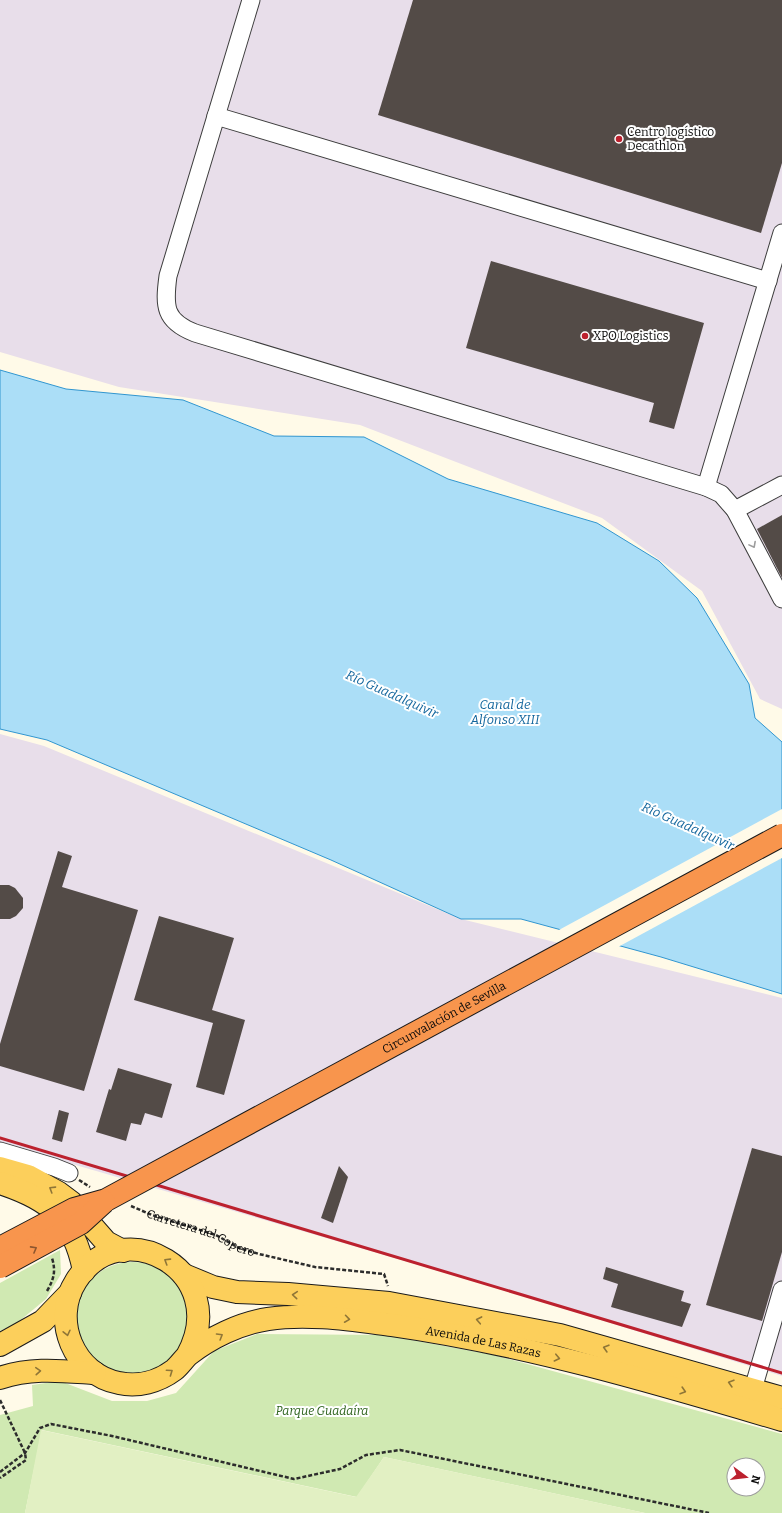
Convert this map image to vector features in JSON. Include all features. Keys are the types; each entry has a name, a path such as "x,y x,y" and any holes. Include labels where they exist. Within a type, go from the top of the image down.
{"highway":[{"name":"Circunvalación de Sevilla","path":"0,1248 74,1209 108,1197 782,835"},
{"name":"Circunvalación de Sevilla","path":"0,1267 81,1223 108,1197"}],"main road":[{"path":"0,1168 28,1176 59,1193 71,1202 106,1242 123,1251"},
{"path":"0,1184 23,1191 43,1201 60,1216 77,1244 84,1271"},
{"path":"0,1346 43,1321 70,1293 84,1271 102,1258 123,1251 134,1250 156,1254 176,1266 184,1274 192,1287 197,1300 199,1315 198,1329 194,1343 187,1356 172,1371 159,1379 144,1383 129,1384 114,1382 95,1373 78,1358 68,1338 65,1315 70,1293"},
{"name":"Avenida de Las Razas","path":"184,1274 213,1287 237,1292 288,1294 389,1303 560,1335 782,1398"},
{"name":"Avenida de Las Razas","path":"187,1356 233,1328 269,1319 331,1317 447,1333 561,1358 670,1387 782,1420"},
{"path":"0,1378 14,1373 54,1370 95,1373"}],"street":[{"path":"251,0 168,276 165,298 170,315 180,327 195,334 706,487 721,494 735,510 782,598"},
{"path":"216,116 768,281"},
{"path":"706,487 782,233"},
{"path":"735,510 782,485"},
{"path":"0,1151 69,1173"},
{"path":"753,1389 782,1290"}],"path":[{"name":"Carretera del Copero","path":"69,1173 108,1197 152,1215 216,1235 239,1248 258,1254 315,1267 384,1274 388,1281 389,1303"},
{"path":"47,1291 54,1278 54,1266"},
{"path":"0,1400 25,1454 26,1460 0,1478"},
{"path":"0,1472 25,1454 40,1428 50,1424 112,1436 294,1478 340,1469 366,1455 400,1450 709,1513"}],"shaded area":[{"path":"0,0 782,0 782,709 760,699 702,591 602,518 360,425 119,387 0,352"},
{"path":"0,734 44,746 461,919 782,998 782,1376 491,1286 0,1143"}],"green space":[{"path":"60,1250 61,1274 46,1299 17,1323 0,1331 0,1283"},
{"path":"132,1262 153,1266 172,1278 184,1297 188,1318 184,1339 172,1358 153,1370 132,1374 111,1370 92,1358 80,1339 76,1318 80,1297 92,1278 111,1266"},
{"name":"Parque Guadaíra","path":"257,1334 384,1335 494,1355 782,1434 782,1513 645,1513 384,1457 357,1497 42,1430 25,1513 0,1513 0,1415 33,1406 32,1385 60,1381 112,1401 147,1401 176,1393 214,1351"},
{"path":"41,1430 356,1497 384,1457 645,1513 25,1513"}],"water":[{"name":"Canal de Alfonso XIII","path":"0,370 66,389 183,400 274,436 364,437 448,479 597,523 659,561 697,598 749,684 755,718 782,742 782,994 661,957 521,919 461,919 331,860 47,740 0,729"}],"pier":[{"path":"782,809 782,858 618,947 557,931"}],"building":[{"name":"Centro logístico Decathlon","path":"413,0 782,0 782,163 761,233 378,115"},
{"name":"XPO Logistics","path":"491,261 704,323 674,429 649,422 654,403 466,348"},
{"path":"782,515 782,578 757,529"},
{"path":"58,851 72,856 62,887 138,910 84,1091 0,1066 0,1044"},
{"path":"0,885 9,885 15,888 23,898 23,908 16,916 10,919 0,919"},
{"path":"159,916 234,938 212,1010 245,1020 224,1095 196,1087 213,1023 134,1000"},
{"path":"118,1068 172,1084 162,1118 145,1113 141,1125 131,1123 126,1141 96,1132 109,1089 111,1090"},
{"path":"59,1110 69,1113 62,1142 52,1139"},
{"path":"752,1148 782,1156 782,1252 762,1321 706,1305"},
{"path":"339,1166 348,1177 333,1223 321,1218"},
{"path":"606,1267 684,1291 681,1301 691,1304 682,1327 611,1307 618,1284 603,1279"}],"railway":[{"path":"0,1138 782,1373"}],"place":[{"name":"Centro logístico Decathlon","path":"619,139"},
{"name":"XPO Logistics","path":"585,336"}],"water label":[{"name":"Río Guadalquivir","path":"392,694"},
{"name":"Río Guadalquivir","path":"688,826"}]}
